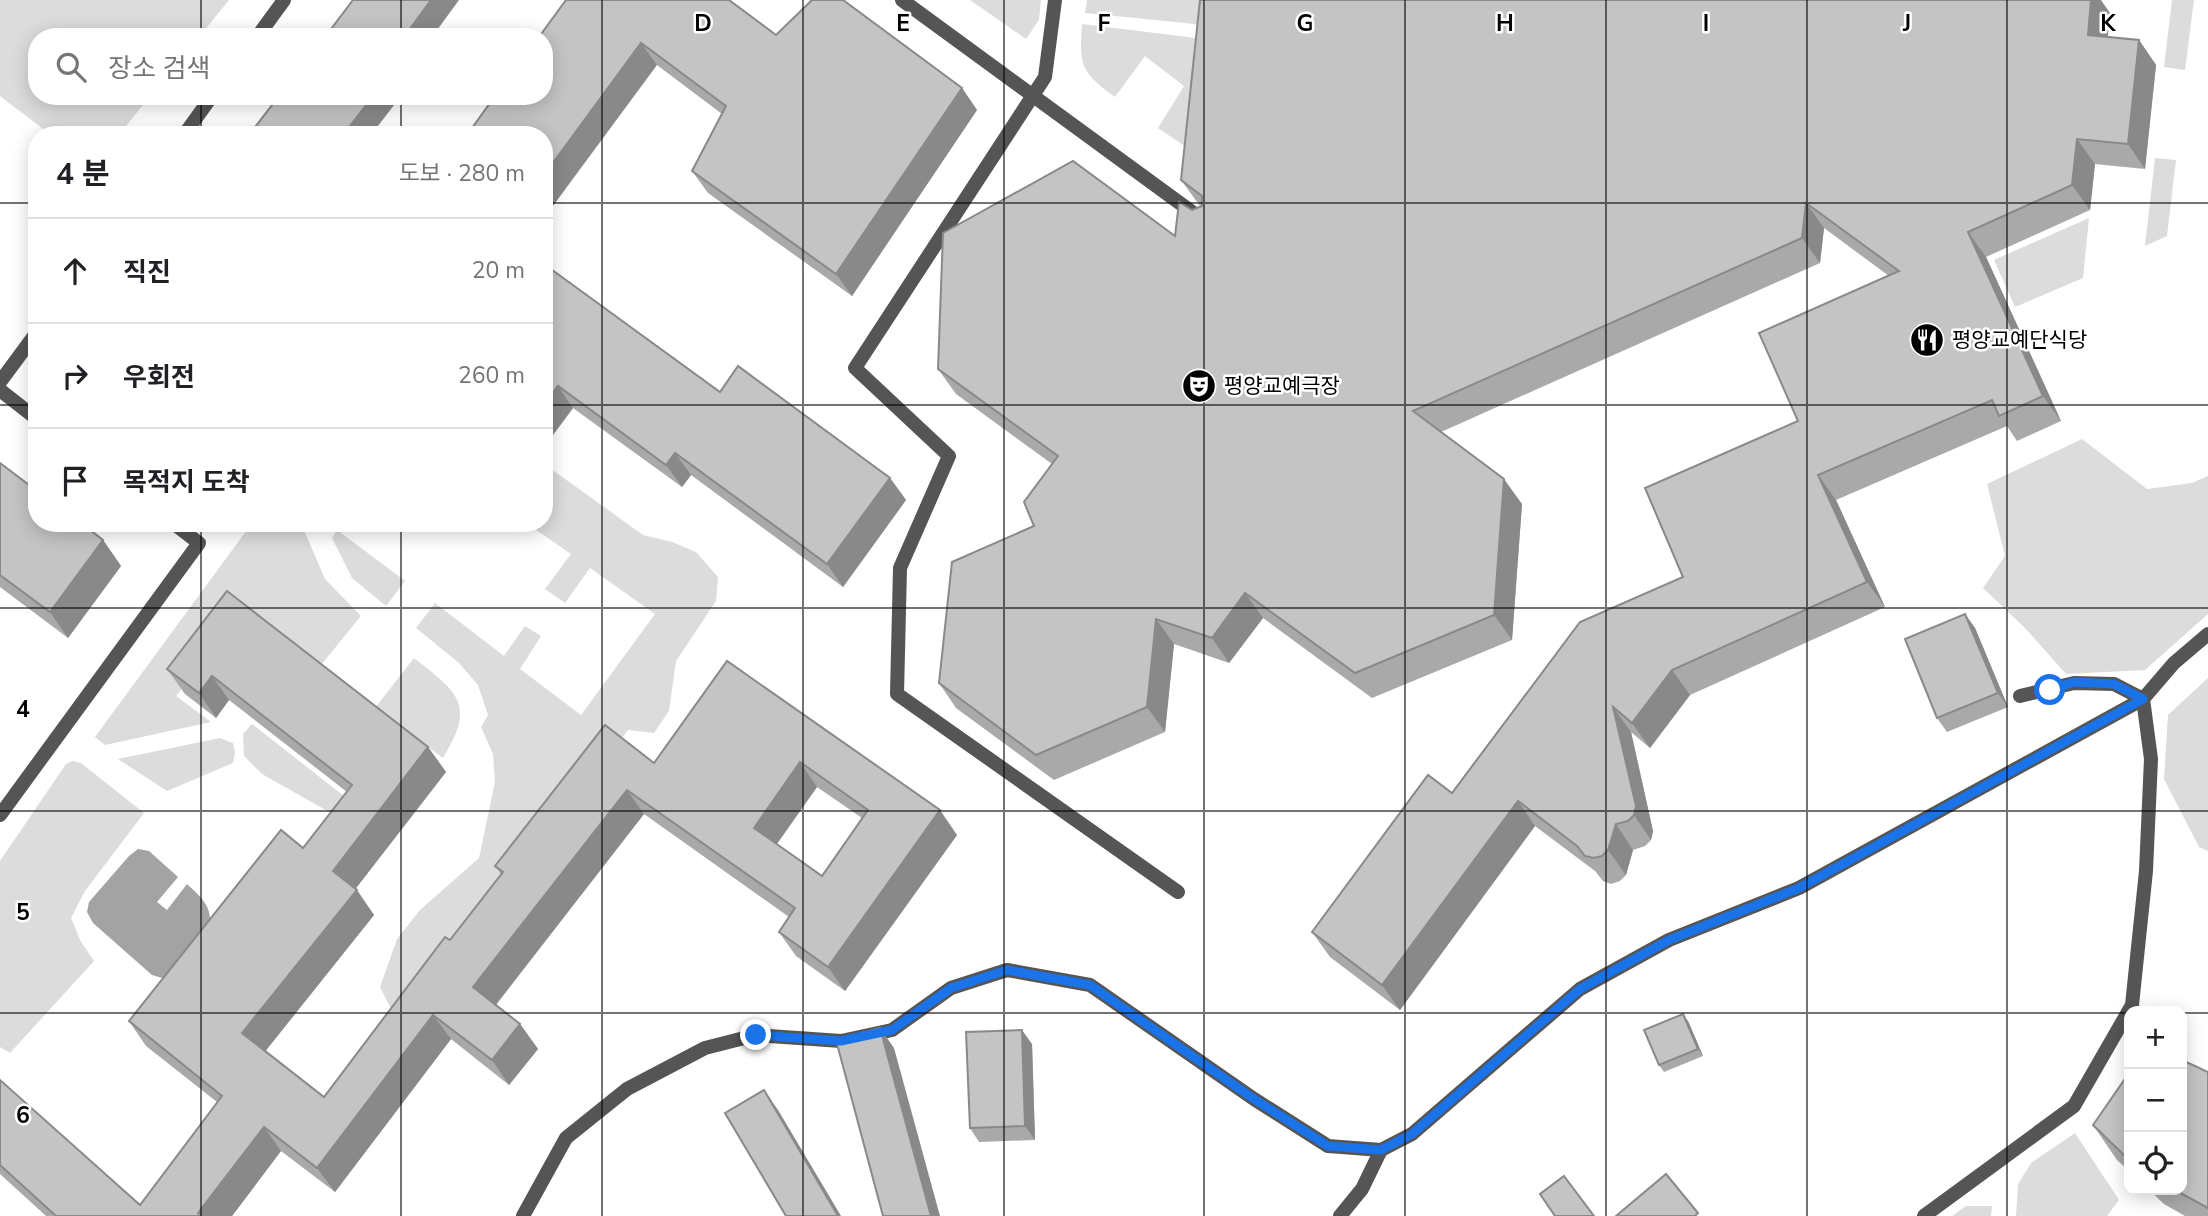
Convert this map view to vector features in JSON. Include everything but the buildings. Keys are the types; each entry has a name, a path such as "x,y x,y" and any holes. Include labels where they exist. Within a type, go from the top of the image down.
{"street":[{"path":"264,28 284,0"},
{"path":"902,0 1200,218"},
{"path":"1055,0 1045,77 855,368 949,456 900,568 897,694 1178,892"},
{"path":"190,126 206,105"},
{"path":"0,382 28,344"},
{"path":"0,390 28,412"},
{"path":"0,815 199,543 185,532"},
{"path":"523,1216 566,1138 626,1089 705,1048 756,1035 841,1041 892,1030 951,988 1007,970 1090,985 1254,1099 1328,1146 1381,1150 1412,1134 1580,989 1669,940 1799,888 2143,699 2174,663 2208,634"},
{"path":"2020,696 2074,682 2114,684 2143,699"},
{"path":"1924,1216 2074,1106 2132,1005 2146,871 2151,759 2143,699"},
{"path":"1340,1216 1362,1189 1381,1150"}],"shaded area":[{"path":"0,0 229,0 206,28 28,28 28,105 143,105 126,126 39,126 0,96"},
{"path":"970,0 1041,0 1039,20 1026,39"},
{"path":"1087,0 1217,0 1215,26 1085,13"},
{"path":"2172,0 2194,0 2185,70 2164,67"},
{"path":"1082,24 1212,40 1198,155 1158,128 1184,86 1145,56 1115,97 1095,81 1085,67 1081,50"},
{"path":"2155,158 2176,160 2167,236 2145,246"},
{"path":"2089,218 2083,278 2015,307 1994,260"},
{"path":"2082,439 2147,489 2192,483 2208,476 2208,614 2145,670 2066,674 2025,628 1983,588 2005,556 1987,484"},
{"path":"553,472 643,535 672,542 696,552 718,577 716,601 676,661 669,711 654,733 628,730 421,1007 408,1012 390,1007 380,987 397,939 420,910 479,858 495,782 493,754 481,727 488,715 478,685 459,663 416,628 435,603 504,656 525,626 541,636 520,669 581,715 655,614 590,568 565,603 545,589 571,554 539,532 553,532"},
{"path":"245,532 305,532 325,579 361,616 321,665 246,608 176,696 211,722 105,745 95,737"},
{"path":"336,532 340,532 405,581 386,606 352,578 332,538"},
{"path":"414,658 441,680 457,700 459,724 443,758 375,708"},
{"path":"2208,678 2208,851 2199,847 2164,779 2168,715"},
{"path":"252,724 349,800 338,817 262,774 244,756 243,734"},
{"path":"220,738 233,743 233,763 167,791 118,759"},
{"path":"73,761 81,763 144,813 85,891 71,918 81,942 94,961 10,1053 0,1047 0,861 66,764"},
{"path":"138,849 149,851 178,877 157,902 167,910 187,884 201,898 209,913 210,926 173,974 162,978 152,975 93,923 87,912 89,902"},
{"path":"2075,1133 2119,1200 2107,1216 2016,1216 2018,1184 2031,1163"},
{"path":"1966,1206 1992,1206 1991,1216 1952,1216"}],"place":[{"name":"평양교예단식당","path":"1927,340"},
{"name":"평양교예극장","path":"1199,386"}],"route":[{"path":"756,1035 841,1041 892,1030 951,988 1007,970 1090,985 1254,1099 1328,1146 1381,1150 1412,1134 1580,989 1669,940 1799,888 2143,699 2114,684 2074,682 2050,690"}]}
